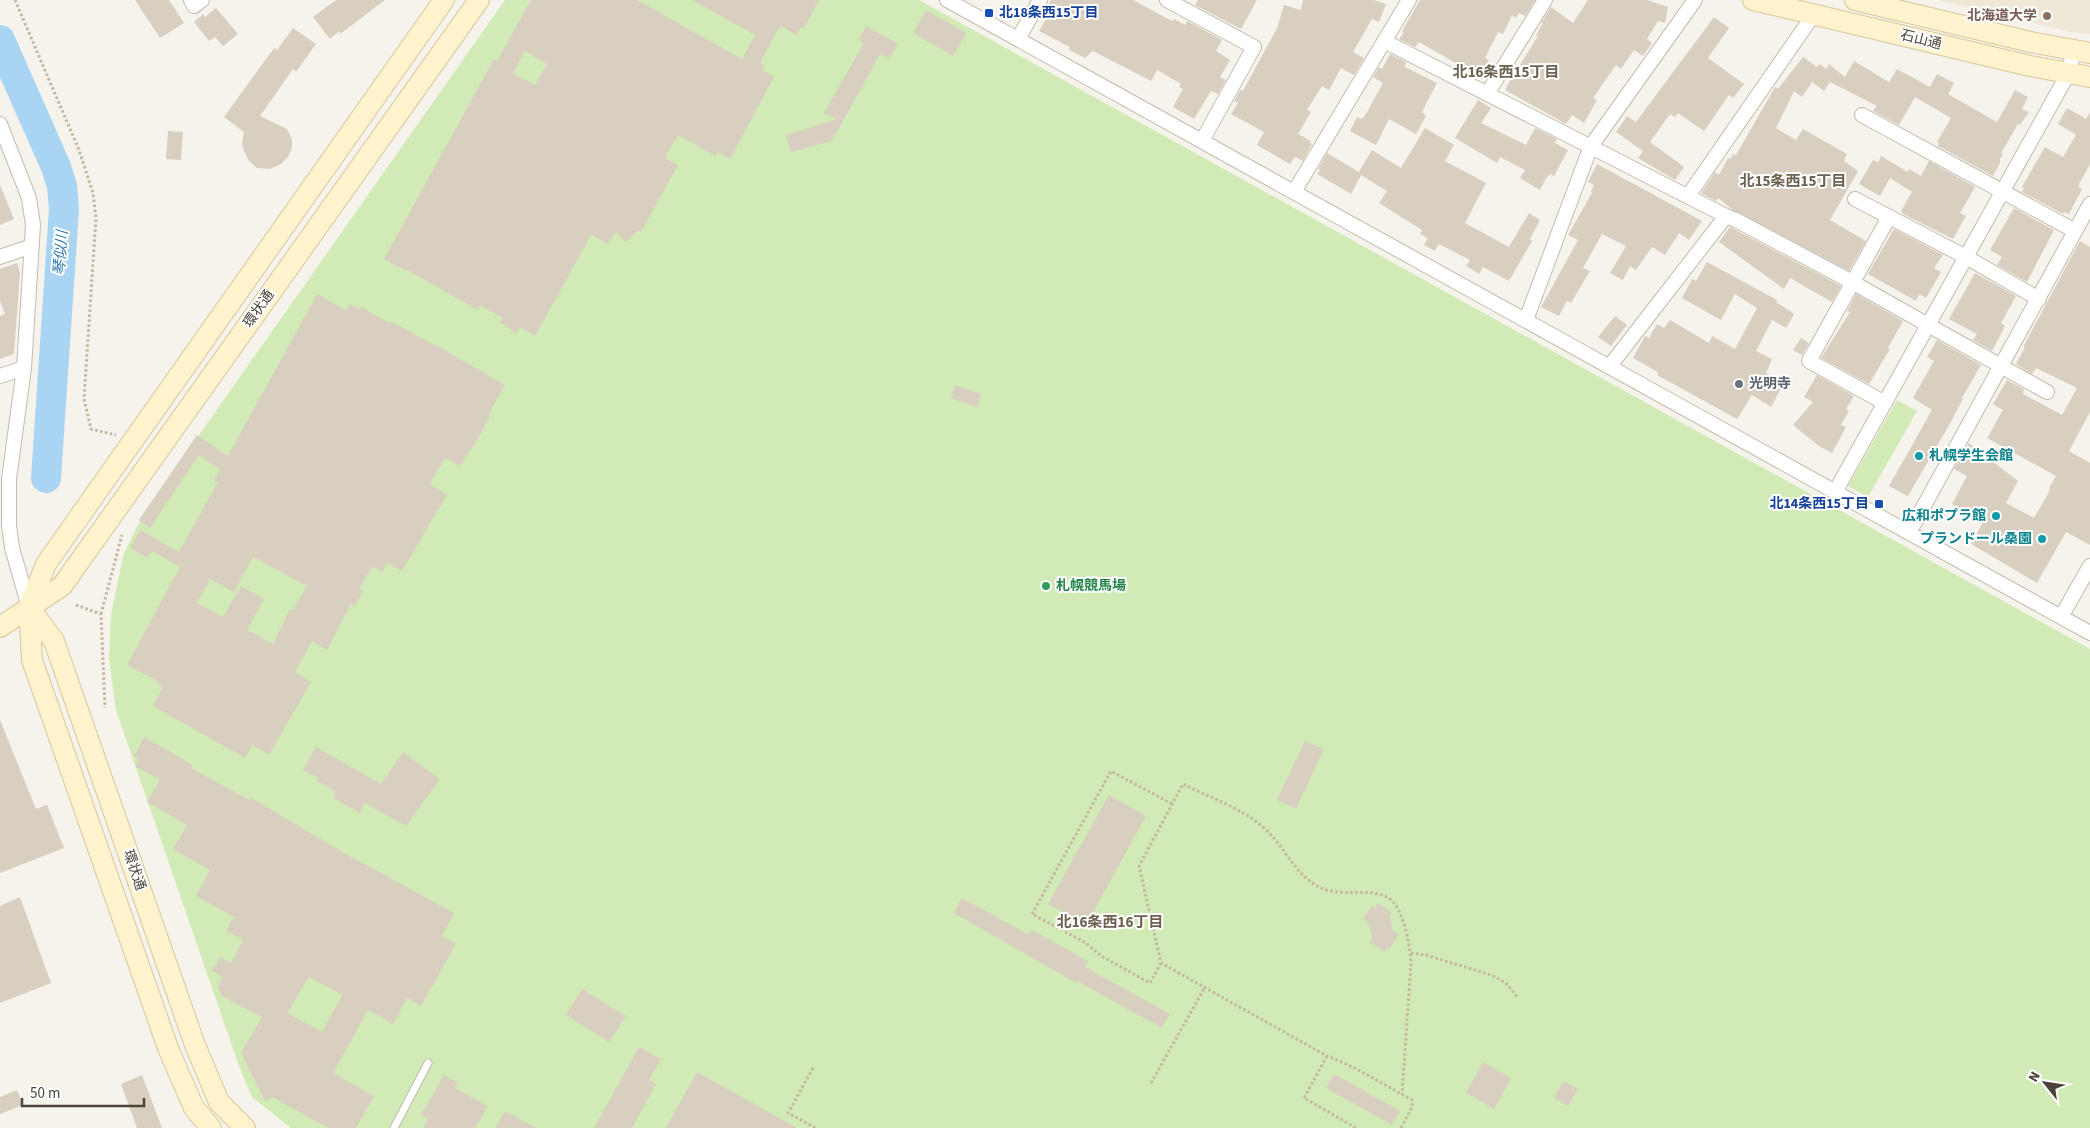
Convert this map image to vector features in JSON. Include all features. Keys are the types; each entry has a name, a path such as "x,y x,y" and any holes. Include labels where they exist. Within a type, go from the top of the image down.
{"main road":[{"name":"環状通","path":"211,1128 194,1108 168,1048 32,660 29,607 46,564 444,0"},
{"name":"環状通","path":"29,607 62,586 479,0"},
{"name":"石山通","path":"1753,0 2068,74 2090,77"},
{"name":"石山通","path":"1855,0 2082,52"},
{"name":"環状通","path":"29,607 54,640 195,1045 219,1102 245,1128"},
{"path":"0,627 29,607"}],"street":[{"path":"191,0 194,6 202,0"},
{"path":"947,0 2090,633"},
{"path":"1018,39 1040,0"},
{"path":"1167,0 1254,47 1202,141"},
{"path":"1487,94 1545,0"},
{"path":"1526,320 1591,146 1695,0"},
{"path":"1294,192 1406,1"},
{"path":"1688,196 1814,14"},
{"path":"1384,41 1736,220 1852,282 2047,392"},
{"path":"1835,492 2082,52"},
{"path":"1862,115 2075,231"},
{"path":"0,124 29,198 33,225 24,368 4,480 12,548 29,607"},
{"path":"1856,198 2039,298"},
{"path":"1909,532 2090,204"},
{"path":"1609,367 1726,216"},
{"path":"1884,403 1808,361 1889,217"},
{"path":"0,258 32,246"},
{"path":"0,376 24,368"},
{"path":"2061,617 2090,566"}],"lane":[{"path":"394,1128 428,1064"}],"path":[{"path":"15,0 79,150 93,193 96,218 84,399 91,429 117,436"},
{"path":"104,708 101,614 122,532"},
{"path":"76,605 101,614"},
{"path":"1172,804 1111,771 1032,914 1086,943 1101,956 1150,983 1161,963 1139,866 1183,784 1245,815 1264,827 1280,844 1294,866 1316,885 1334,892 1347,894 1367,892 1380,894 1388,898 1398,910 1411,953 1402,1094"},
{"path":"1411,953 1426,955 1491,975 1506,983 1518,998"},
{"path":"1161,963 1328,1056 1344,1062 1412,1100 1412,1107 1401,1128"},
{"path":"1151,1083 1205,987"},
{"path":"1328,1056 1304,1098 1356,1128"},
{"path":"813,1068 788,1113 816,1128"}],"shaded area":[{"name":"北海道大学","path":"1937,0 2090,0 2090,34 2071,32"}],"green space":[{"name":"札幌競馬場","path":"505,0 919,0 2090,649 2090,1128 291,1128 252,1097 239,1066 116,710 109,658 111,615 123,556 136,528 152,502"},
{"path":"1897,400 1917,411 1868,497 1848,486"}],"building":[{"path":"135,0 169,0 184,23 160,38"},
{"path":"336,0 385,0 340,34 339,31 330,39 313,17"},
{"path":"531,0 637,0 742,59 755,35 692,0 819,0 804,28 801,27 797,35 780,26 760,63 765,66 763,70 774,77 730,159 718,152 716,156 678,135 665,158 678,165 641,232 639,230 626,242 616,232 608,244 591,235 535,336 520,327 517,333 500,323 503,318 480,305 478,310 384,259 494,59 497,61","holes":["525,51 547,64 535,85 513,73"]},
{"path":"1051,0 1133,0 1172,21 1174,19 1185,25 1187,21 1222,40 1216,51 1230,60 1220,77 1226,80 1218,94 1211,91 1194,119 1173,107 1183,89 1179,87 1181,84 1157,70 1151,81 1093,51 1085,58 1069,50 1070,47 1039,31 1050,12 1046,9"},
{"path":"1198,0 1257,0 1241,29 1195,5"},
{"path":"1303,0 1374,0 1386,4 1379,22 1372,19 1353,52 1364,58 1354,75 1341,68 1329,90 1322,86 1307,110 1311,112 1298,134 1311,141 1310,143 1312,144 1303,161 1295,157 1290,164 1257,145 1264,132 1231,114 1238,103 1234,101 1241,89 1243,91 1277,28 1284,5 1301,10"},
{"path":"1420,0 1535,0 1525,16 1519,13 1516,18 1512,15 1503,34 1498,32 1485,58 1489,60 1480,77 1419,42 1415,47 1399,39"},
{"path":"1588,0 1647,0 1668,7 1665,23 1658,21 1647,39 1652,43 1643,56 1634,50 1621,69 1616,65 1593,98 1597,100 1584,123 1572,115 1566,124 1505,90 1517,67 1538,36 1536,35 1543,23 1541,23 1551,7 1573,23"},
{"path":"216,8 238,34 223,46 215,37 209,41 194,22 203,14 205,17"},
{"path":"926,10 966,33 953,56 913,33"},
{"path":"1714,17 1729,28 1708,58 1744,84 1733,98 1729,95 1704,131 1678,113 1675,117 1670,114 1650,142 1684,167 1675,180 1638,158 1643,151 1616,132 1627,116 1636,122"},
{"path":"866,26 898,44 889,59 880,54 832,141 791,152 786,135 837,119 824,113 864,43 859,40"},
{"path":"293,28 316,44 296,72 293,69 260,116 287,129 292,139 292,148 288,157 281,164 270,169 257,168 249,161 244,151 242,143 244,132 224,117 274,48 277,50"},
{"path":"1390,54 1406,62 1405,67 1437,83 1422,112 1426,116 1416,134 1389,119 1376,145 1350,131 1357,117 1362,119 1367,112 1383,83 1373,77 1379,67 1382,69"},
{"path":"1803,57 1817,67 1820,64 1826,69 1829,64 1845,77 1854,61 1889,82 1897,69 1930,87 1937,74 1954,83 1948,94 1997,122 2015,90 2028,97 2022,109 2029,112 2020,125 2018,124 2001,153 2003,154 2000,163 1993,176 1938,146 1939,143 1937,142 1951,118 1915,97 1899,125 1873,111 1877,106 1830,82 1824,91 1812,82 1802,97 1794,91 1776,128 1796,140 1803,129 1847,154 1844,161 1858,171 1830,220 1866,241 1849,271 1733,210 1718,198 1716,201 1701,193 1715,172 1719,175 1728,158 1730,159 1733,154 1736,155 1775,87 1778,89"},
{"path":"1478,100 1491,108 1481,123 1526,145 1535,128 1557,139 1555,143 1568,150 1554,176 1550,174 1547,177 1540,190 1520,178 1525,170 1500,157 1497,163 1455,138"},
{"path":"2067,108 2086,119 2090,112 2090,164 2078,186 2082,189 2069,214 2064,212 2063,214 2022,192 2024,188 2022,187 2045,147 2063,157 2076,135 2058,124"},
{"path":"1425,128 1454,145 1445,161 1486,183 1465,223 1509,247 1529,213 1540,220 1530,239 1532,241 1509,281 1483,267 1479,274 1466,266 1470,260 1439,244 1435,251 1424,245 1428,238 1420,234 1422,230 1379,203 1387,191 1361,175 1351,194 1317,174 1327,153 1359,172 1372,150 1401,168"},
{"path":"168,131 183,132 181,160 166,159"},
{"path":"1881,156 1908,172 1909,169 1921,176 1929,161 1975,187 1960,213 1966,216 1953,239 1903,214 1901,211 1912,192 1890,178 1880,196 1859,184 1873,160 1878,162"},
{"path":"1597,164 1702,221 1689,240 1679,233 1665,255 1652,247 1636,270 1630,266 1623,280 1610,273 1626,246 1602,234 1583,268 1590,271 1571,303 1567,301 1559,316 1541,307 1578,240 1568,235 1592,193 1594,185 1588,182"},
{"path":"0,185 14,219 0,225"},
{"path":"2014,208 2054,230 2027,282 1997,265 2002,257 1990,250"},
{"path":"1730,227 1841,286 1832,302 1790,278 1784,289 1719,242"},
{"path":"1894,229 1943,255 1934,268 1941,272 1926,298 1919,294 1916,301 1868,274 1865,279"},
{"path":"2080,241 2090,247 2090,412 2069,451 2090,463 2090,545 2066,532 2037,583 1971,544 1983,522 1952,504 1967,476 1954,469 1969,443 2018,481 2006,503 2034,518 2050,490 2049,488 2056,476 1987,438 2003,410 1993,404 2007,380 2024,389 2023,394 2062,415 2077,388 2036,368 2032,374 2016,364 2025,347 2023,347"},
{"path":"1707,262 1777,300 1776,302 1794,314 1786,328 1772,320 1756,351 1772,359 1766,373 1784,383 1771,407 1752,395 1737,419 1657,375 1658,372 1633,358 1645,336 1649,338 1657,324 1664,328 1670,320 1709,343 1712,336 1735,349 1757,308 1735,294 1721,320 1682,298 1692,279 1696,281"},
{"path":"17,263 20,273 14,354 0,359 0,316 5,314 0,301 0,269"},
{"path":"1975,273 2016,296 2001,323 2005,326 1992,351 1973,340 1977,334 1949,319"},
{"path":"317,294 347,311 350,304 360,309 361,307 389,323 390,321 505,385 488,415 490,416 476,442 460,466 445,458 430,484 447,495 402,571 387,563 382,572 372,567 359,589 363,591 355,606 351,604 327,650 312,641 295,672 311,682 269,755 252,745 245,758 153,706 163,687 157,683 158,681 127,665 180,567 152,551 148,558 130,548 140,530 179,552 218,482 214,480 220,469 199,455 150,528 139,520 197,435 228,456","holes":["253,557 307,586 293,610 290,609 273,644 247,630 264,599 241,586 223,617 197,603 210,579 234,592"]},
{"path":"1856,294 1903,321 1888,348 1890,349 1869,384 1821,358 1850,312 1847,311"},
{"path":"1615,316 1627,325 1611,346 1598,337"},
{"path":"1801,338 1809,343 1802,355 1793,350"},
{"path":"1937,340 1981,365 1908,496 1889,486 1932,410 1913,398 1934,361 1927,357"},
{"path":"1817,375 1854,396 1846,409 1849,411 1841,425 1846,427 1832,453 1819,446 1793,425 1813,402 1804,397"},
{"path":"955,385 981,394 977,407 951,398"},
{"path":"0,720 36,809 47,805 64,848 0,873"},
{"path":"144,737 193,765 191,768 249,800 250,797 344,853 454,913 442,936 456,944 421,1006 407,998 393,1024 368,1010 333,1073 374,1096 356,1128 328,1128 272,1097 265,1101 241,1053 262,1017 222,996 218,986 223,977 212,971 220,957 231,963 243,940 226,931 234,917 196,896 210,870 173,849 187,825 147,802 160,780 135,766 139,759 134,756","holes":["309,977 342,995 322,1032 287,1013"]},
{"path":"1305,741 1324,749 1296,809 1277,800"},
{"path":"316,747 381,784 403,752 440,779 406,826 365,803 360,813 333,798 336,792 317,781 318,778 303,770"},
{"path":"1109,795 1146,816 1086,925 1048,904"},
{"path":"20,897 51,983 0,1003 0,906"},
{"path":"962,898 1029,935 1032,930 1088,961 1085,967 1170,1014 1162,1028 1077,981 1076,983 954,913"},
{"path":"1378,903 1392,912 1390,915 1392,930 1399,934 1390,948 1384,951 1370,943 1372,939 1369,924 1363,919 1372,906 1375,908"},
{"path":"582,989 626,1016 609,1042 566,1015"},
{"path":"639,1047 661,1059 649,1080 656,1084 632,1128 594,1128"},
{"path":"1483,1062 1511,1078 1494,1109 1466,1093"},
{"path":"697,1072 797,1128 666,1128"},
{"path":"1334,1074 1400,1111 1392,1125 1326,1088"},
{"path":"142,1075 162,1128 137,1128 121,1084"},
{"path":"444,1075 458,1083 455,1088 488,1106 475,1128 423,1128 428,1119 421,1115"},
{"path":"1563,1081 1578,1089 1568,1106 1554,1098"},
{"path":"17,1090 23,1105 0,1114 0,1097"},
{"path":"505,1111 536,1128 495,1128"}],"waterway":[{"name":"琴似川","path":"0,40 56,167 62,186 64,209 46,478"}],"place":[{"name":"北18条西15丁目","path":"989,13"},
{"name":"北海道大学","path":"2047,16"},
{"name":"光明寺","path":"1739,384"},
{"name":"札幌学生会館","path":"1919,456"},
{"name":"北14条西15丁目","path":"1879,504"},
{"name":"広和ポプラ館","path":"1996,516"},
{"name":"プランドール桑園","path":"2042,539"},
{"name":"札幌競馬場","path":"1046,586"}],"district":[{"name":"北16条西15丁目","path":"1506,72"},
{"name":"北15条西15丁目","path":"1793,181"},
{"name":"北16条西16丁目","path":"1110,922"}]}
